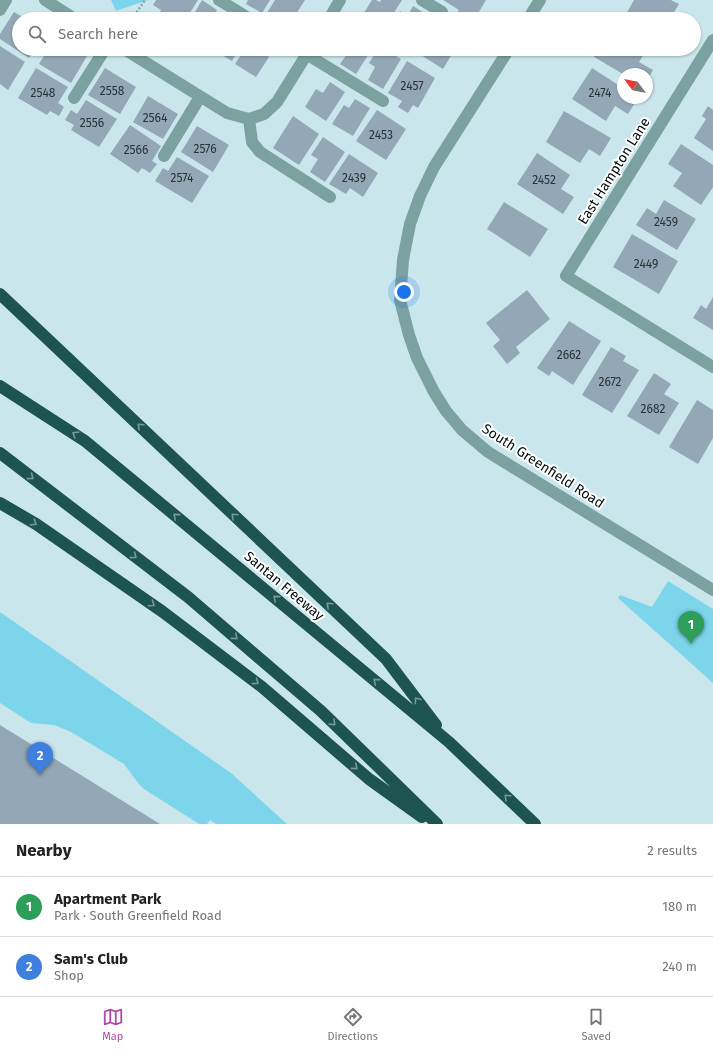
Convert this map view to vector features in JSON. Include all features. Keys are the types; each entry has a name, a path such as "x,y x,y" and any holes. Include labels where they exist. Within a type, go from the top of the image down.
{"highway":[{"path":"0,294 386,660 449,742"},
{"name":"Santan Freeway","path":"0,386 85,441 449,742 536,824"},
{"path":"0,453 188,597 321,711 438,824"},
{"path":"0,503 36,524 163,612 262,686 369,779 431,824"}],"street":[{"path":"0,10 6,0"},
{"path":"45,0 64,12"},
{"path":"219,0 239,12"},
{"path":"333,12 340,0"},
{"path":"422,0 442,12"},
{"path":"532,12 540,0"},
{"name":"East Hampton Lane","path":"713,40 566,276 713,367"},
{"path":"74,98 101,56"},
{"path":"135,56 227,113 249,119 264,114 277,102 302,56"},
{"path":"313,56 383,101"},
{"name":"South Greenfield Road","path":"505,56 434,167 420,196 410,224 403,260 400,300 409,335 417,358 446,411 462,430 488,452 713,590"},
{"path":"164,156 200,96"},
{"path":"249,119 252,142 260,152 330,197"}],"path":[{"path":"137,12 145,0"}],"shaded area":[{"path":"111,0 148,0 116,11"},
{"path":"668,581 713,609 713,683 618,598 620,595 652,607"},
{"path":"0,612 231,773 287,824 216,824 210,820 207,824 199,824 144,789 124,764 71,732 54,725 31,723 0,703"}],"building":[{"path":"156,0 198,0 190,12 160,12 161,10 153,5"},
{"path":"202,0 217,10 216,12 195,12"},
{"path":"248,0 270,0 263,12 246,4"},
{"path":"275,0 305,0 297,12 268,12"},
{"path":"372,0 380,2 381,0 402,0 394,12 364,12"},
{"path":"443,0 486,0 479,12 458,12 459,10"},
{"path":"634,0 671,0 679,4 674,12 627,12"},
{"path":"413,6 423,12 410,12"},
{"path":"12,15 12,47 0,39 0,34"},
{"path":"0,46 12,54 12,56 16,56 25,62 8,90 0,84"},
{"path":"44,56 87,56 71,83 39,64"},
{"path":"223,56 235,56 232,61"},
{"path":"240,56 269,57 256,77 235,64"},
{"path":"346,56 368,56 356,74 340,64"},
{"path":"374,56 396,56 401,59 383,89 368,80 375,67 369,63"},
{"path":"422,56 451,56 443,69"},
{"path":"643,56 639,62 650,68 617,68 617,70 594,57"},
{"path":"407,61 435,78 418,108 413,105 408,113 398,107 402,101 388,93"},
{"path":"36,68 68,87 58,103 64,107 59,116 50,111 47,115 18,98"},
{"path":"105,68 136,87 120,114 88,95"},
{"path":"592,68 617,84 617,104 634,104 628,114 615,106 606,121 572,99"},
{"path":"330,82 345,92 326,121 305,107 316,89 323,93"},
{"path":"148,96 178,114 163,139 133,122"},
{"path":"355,99 370,108 353,136 332,124 344,105 349,108"},
{"path":"86,100 117,119 99,147 71,130 74,125 65,120 71,110 77,114"},
{"path":"708,106 713,110 713,151 694,138 706,119 702,116"},
{"path":"377,110 406,129 386,160 356,141"},
{"path":"564,111 611,138 600,156 589,149 580,163 546,142"},
{"path":"293,116 319,134 299,165 273,148"},
{"path":"130,125 161,146 152,161 157,164 150,173 142,168 138,173 110,154"},
{"path":"197,126 229,145 213,172 181,152"},
{"path":"323,137 345,152 325,182 310,172 318,159 311,155"},
{"path":"681,144 713,165 713,187 701,205 673,186 682,173 668,164"},
{"path":"537,153 570,175 561,189 574,197 563,214 517,184"},
{"path":"349,154 378,173 363,197 350,188 346,194 329,184"},
{"path":"177,157 209,176 192,203 155,181 163,168 168,171"},
{"path":"664,200 696,219 677,250 636,225 647,208 656,214"},
{"path":"504,202 548,229 530,257 487,229"},
{"path":"632,234 678,261 659,294 613,267"},
{"path":"527,290 550,319 516,347 520,353 507,364 493,346 500,340 486,323"},
{"path":"713,297 713,330 693,318 701,305 706,309"},
{"path":"569,321 601,341 573,385 552,371 549,376 537,368"},
{"path":"611,347 626,356 623,361 639,370 612,413 582,395"},
{"path":"654,373 671,384 664,394 679,403 659,435 627,416"},
{"path":"697,400 713,410 713,438 698,464 669,447"},
{"path":"0,725 160,824 0,824"}],"place":[{"name":"Apartment Park","path":"691,644"},
{"name":"Sam's Club","path":"40,775"}]}
